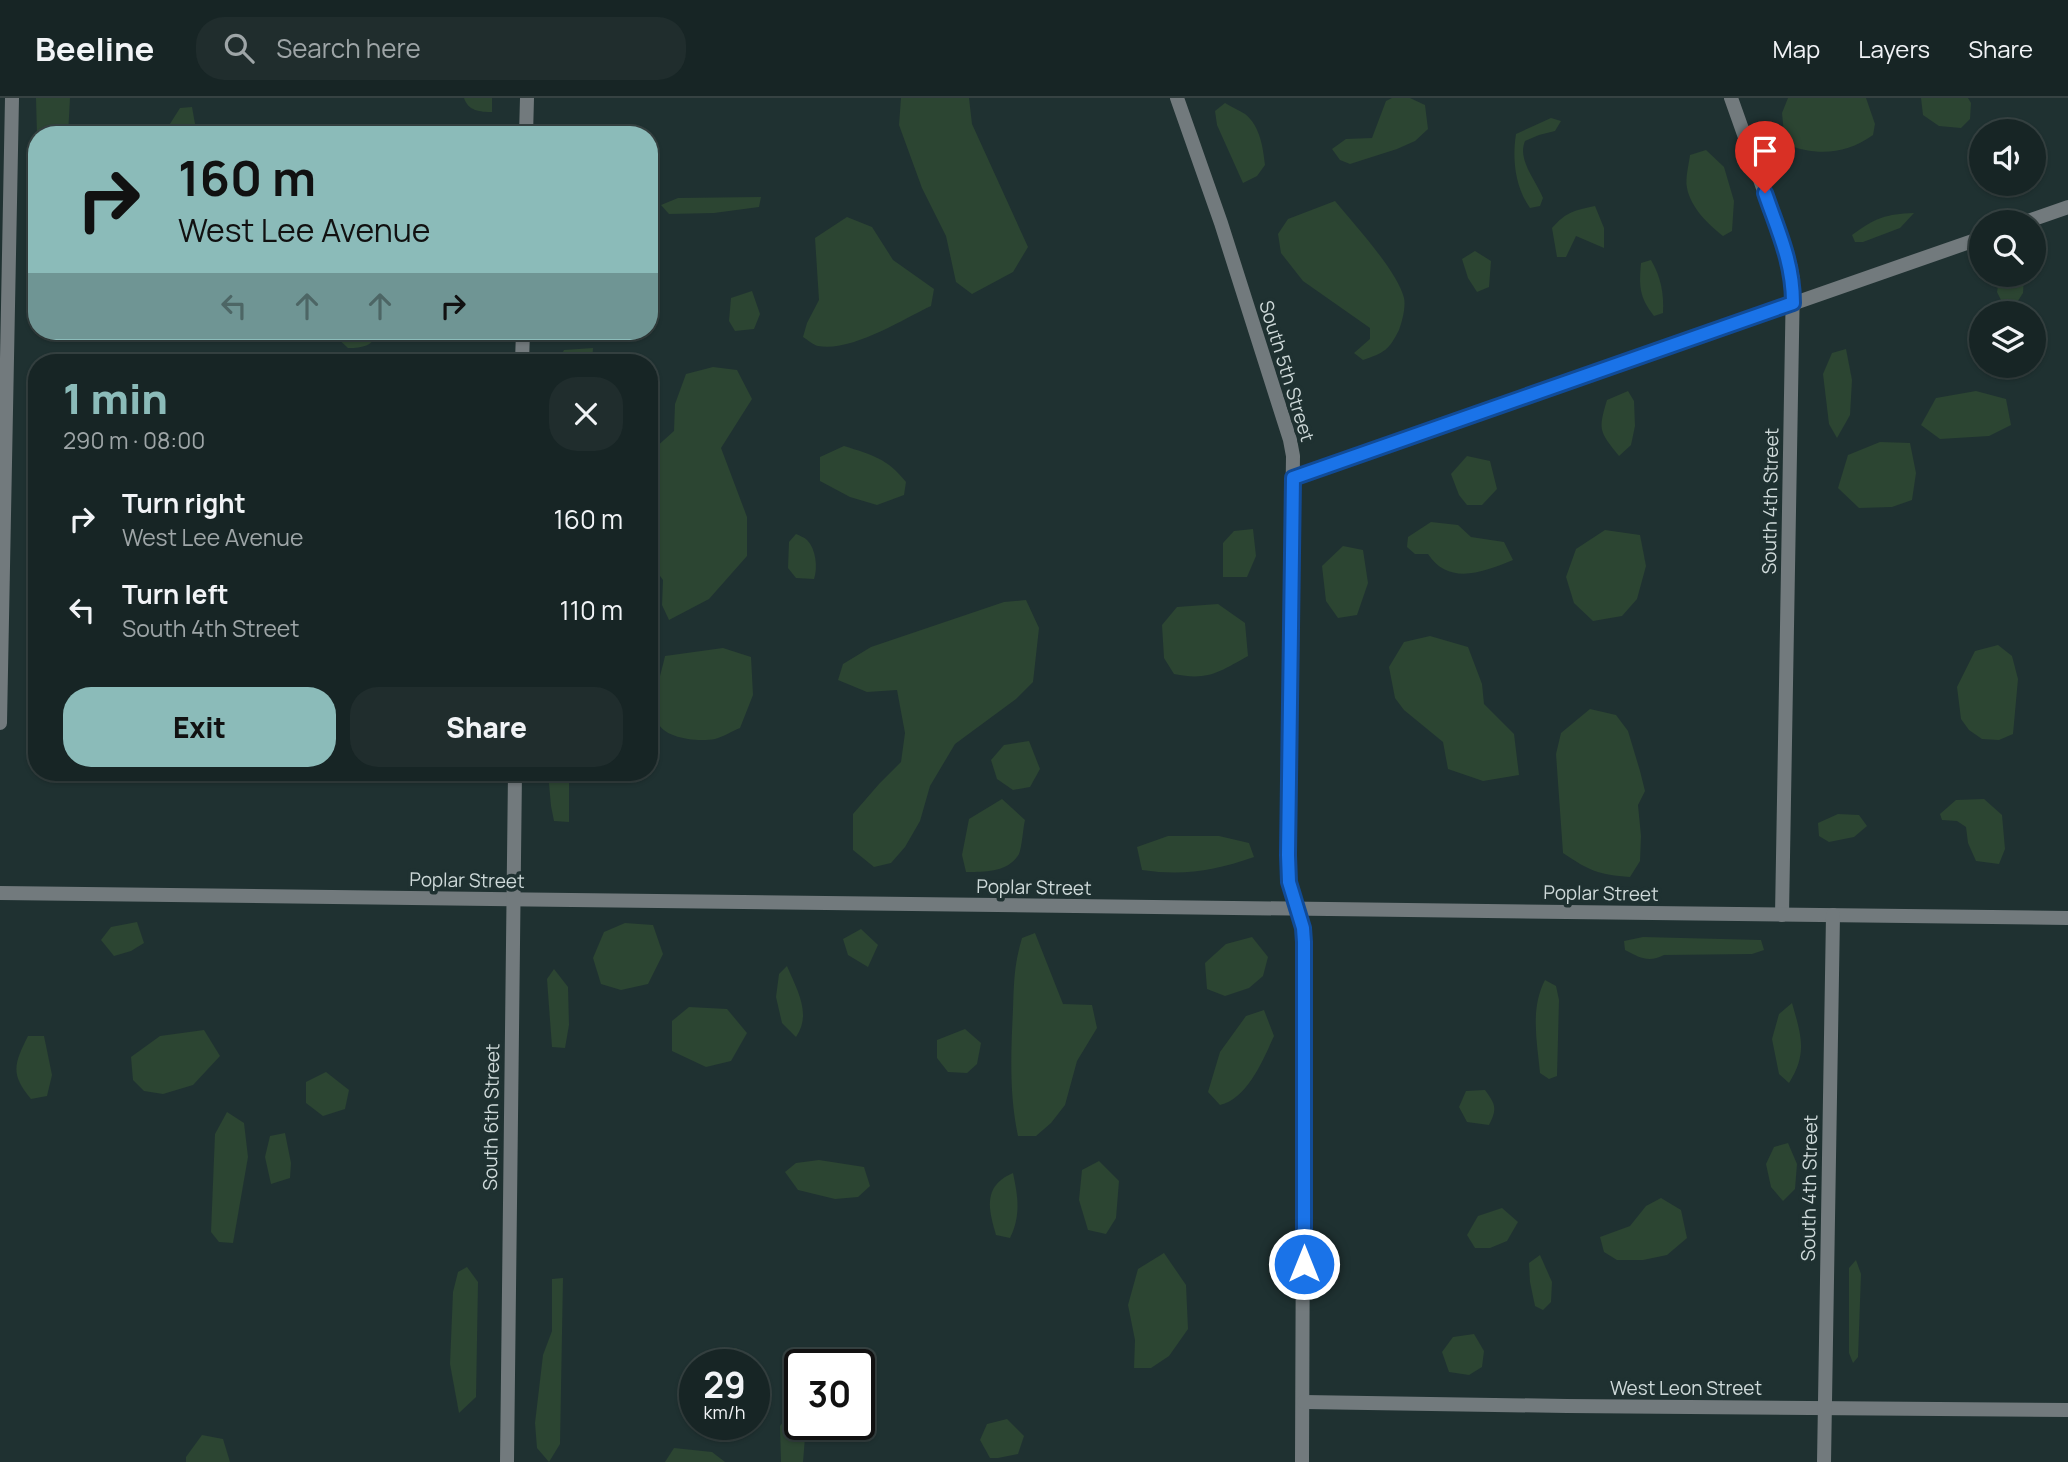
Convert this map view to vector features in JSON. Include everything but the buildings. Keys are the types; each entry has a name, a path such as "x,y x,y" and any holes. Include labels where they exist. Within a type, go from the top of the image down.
{"street":[{"path":"0,723 12,98"},
{"path":"526,126 527,98"},
{"name":"South 5th Street","path":"1177,98 1221,223 1293,456 1288,855 1289,882 1303,928 1304,942 1302,1462"},
{"name":"South 4th Street","path":"1731,98 1790,264 1793,281 1782,915"},
{"path":"2046,215 2068,207"},
{"path":"1293,478 1969,241"},
{"name":"South 6th Street","path":"507,1462 515,781"},
{"name":"Poplar Street","path":"0,893 2068,918"},
{"name":"South 4th Street","path":"1824,1462 1833,915"},
{"name":"West Leon Street","path":"1304,1402 2068,1410"}],"green space":[{"path":"36,98 70,98 68,126 37,126"},
{"path":"464,98 492,98 492,112 471,108"},
{"path":"901,98 969,98 972,124 1028,247 1013,272 972,294 956,282 946,236 922,188 899,125"},
{"path":"1392,98 1410,98 1425,105 1428,129 1415,141 1397,149 1350,164 1340,160 1332,149 1346,139 1372,138 1386,101"},
{"path":"1788,98 1866,98 1875,124 1873,135 1852,147 1830,152 1785,144 1782,113"},
{"path":"1921,98 1968,98 1971,103 1970,119 1961,128 1939,126 1923,115"},
{"path":"1225,103 1250,119 1262,144 1265,165 1257,176 1243,183 1217,125 1215,111"},
{"path":"192,107 195,126 169,126 180,108"},
{"path":"1551,118 1561,121 1555,131 1525,141 1523,148 1525,163 1543,198 1540,206 1530,208 1521,191 1516,172 1516,134"},
{"path":"1706,150 1724,167 1734,201 1732,231 1723,236 1696,209 1687,188 1690,155"},
{"path":"761,197 759,207 714,213 669,214 661,205 678,198"},
{"path":"1335,201 1385,262 1404,298 1401,323 1392,342 1381,353 1363,360 1354,353 1370,339 1370,328 1303,281 1281,253 1278,234 1288,219"},
{"path":"1595,206 1604,228 1604,248 1576,236 1566,257 1557,257 1552,228 1571,212"},
{"path":"1914,213 1900,228 1863,242 1855,242 1852,235 1881,218"},
{"path":"847,217 872,227 893,260 934,289 931,306 861,340 831,347 818,346 803,337 819,300 815,238"},
{"path":"1475,251 1491,261 1489,287 1477,292 1468,278 1462,259"},
{"path":"1651,260 1663,299 1663,313 1654,316 1645,303 1640,285 1641,263"},
{"path":"1998,287 2023,287 2018,301 2002,301 1997,292"},
{"path":"752,291 760,314 754,329 735,331 729,321 731,298"},
{"path":"339,340 374,340 367,345 348,348"},
{"path":"593,348 593,354 562,354 564,350"},
{"path":"1846,349 1852,380 1850,415 1837,438 1829,424 1823,374 1832,353"},
{"path":"713,367 737,370 752,399 721,448 747,517 747,556 709,599 669,620 662,605 663,580 658,573 658,445 674,431 675,404 686,374"},
{"path":"1628,391 1634,401 1635,426 1631,445 1619,456 1604,435 1602,418 1607,400"},
{"path":"1976,391 2006,399 2011,425 1989,436 1940,439 1921,425 1936,398"},
{"path":"1880,442 1910,443 1916,473 1912,500 1892,507 1859,508 1838,488 1848,455"},
{"path":"844,446 885,462 906,482 904,495 877,505 850,497 820,481 820,457"},
{"path":"1467,456 1490,461 1497,489 1482,505 1467,505 1459,495 1451,474"},
{"path":"1431,522 1458,525 1471,537 1504,542 1513,560 1478,572 1456,573 1446,570 1436,564 1428,554 1415,554 1407,547 1408,537"},
{"path":"1253,529 1256,556 1247,577 1223,577 1223,543 1234,531"},
{"path":"1605,530 1640,535 1646,566 1637,599 1622,616 1593,621 1574,603 1566,577 1576,549"},
{"path":"796,534 806,539 814,553 814,579 796,578 788,568 789,542"},
{"path":"1343,546 1363,550 1368,583 1357,615 1338,618 1326,601 1322,566"},
{"path":"1026,600 1039,628 1033,682 1016,699 955,744 930,786 920,821 905,847 891,863 874,867 853,850 853,814 901,762 905,733 897,690 867,692 838,680 843,664 871,647 1004,602"},
{"path":"1218,604 1245,623 1248,656 1205,676 1174,674 1164,658 1162,625 1177,607"},
{"path":"1430,636 1468,647 1482,684 1484,704 1514,734 1519,775 1483,781 1448,769 1443,742 1404,710 1395,698 1389,667 1404,642"},
{"path":"1998,645 2012,656 2018,679 2013,734 1999,740 1982,739 1969,730 1961,719 1957,687 1975,651"},
{"path":"723,648 751,657 753,695 740,728 708,740 682,738 660,726 658,684 665,656"},
{"path":"1590,709 1616,715 1628,731 1645,791 1638,805 1640,861 1630,877 1594,871 1563,853 1556,754 1561,733"},
{"path":"1029,741 1040,769 1030,787 1013,790 997,779 991,760 1004,745"},
{"path":"549,781 569,781 569,822 554,821"},
{"path":"1002,799 1025,820 1019,854 1009,865 1002,868 966,872 962,855 969,819"},
{"path":"1984,799 2002,815 2005,849 1999,864 1976,861 1968,843 1966,827 1957,821 1942,820 1940,814 1956,800"},
{"path":"1838,814 1859,815 1867,826 1854,837 1829,842 1819,836 1818,823"},
{"path":"1168,836 1219,836 1249,843 1254,857 1198,871 1142,870 1137,847"},
{"path":"137,922 144,943 131,951 114,956 101,940 111,927"},
{"path":"625,923 653,925 663,954 648,984 621,990 601,984 593,958 604,932"},
{"path":"861,929 878,945 868,967 848,955 843,939"},
{"path":"1035,933 1063,1004 1092,1005 1097,1028 1077,1061 1065,1105 1036,1136 1018,1136 1011,1072 1014,982 1022,938"},
{"path":"1252,937 1268,957 1263,976 1249,988 1225,996 1207,989 1205,963 1226,944"},
{"path":"1643,937 1761,940 1764,950 1752,954 1664,955 1649,959 1625,950 1624,941"},
{"path":"787,966 803,1011 801,1028 796,1037 782,1023 776,997 779,974"},
{"path":"554,969 568,987 569,1025 565,1048 552,1047 547,979"},
{"path":"1545,980 1556,986 1559,1000 1557,1076 1549,1079 1540,1073 1536,1025 1537,1002"},
{"path":"1792,1003 1800,1034 1801,1053 1789,1083 1779,1074 1772,1039 1779,1014"},
{"path":"689,1007 727,1009 747,1033 731,1061 706,1067 672,1051 672,1021"},
{"path":"1264,1010 1274,1036 1270,1046 1253,1077 1239,1095 1220,1105 1208,1092 1220,1052 1246,1016"},
{"path":"965,1029 981,1043 977,1064 967,1073 948,1072 937,1058 937,1040"},
{"path":"204,1030 220,1056 193,1085 163,1094 144,1091 133,1080 131,1057 160,1036"},
{"path":"28,1036 44,1036 52,1075 47,1096 31,1099 20,1083 16,1069"},
{"path":"326,1072 349,1090 345,1109 323,1116 306,1103 306,1082"},
{"path":"1485,1090 1494,1106 1489,1125 1467,1122 1459,1107 1466,1091"},
{"path":"227,1112 244,1123 248,1157 233,1243 219,1242 211,1232 215,1134"},
{"path":"285,1133 291,1163 290,1178 271,1184 265,1157 270,1136"},
{"path":"1788,1143 1797,1164 1795,1189 1783,1201 1771,1187 1766,1164 1774,1147"},
{"path":"819,1160 864,1167 870,1186 858,1197 835,1199 798,1190 785,1172 796,1163"},
{"path":"1099,1161 1119,1181 1116,1218 1106,1234 1088,1230 1079,1200 1082,1170"},
{"path":"1013,1173 1018,1206 1010,1238 996,1235 990,1199 997,1184"},
{"path":"1661,1198 1681,1210 1687,1238 1667,1255 1643,1260 1617,1260 1604,1252 1600,1237 1630,1226 1646,1206"},
{"path":"1502,1208 1518,1222 1507,1241 1490,1248 1475,1248 1467,1235 1478,1216"},
{"path":"1164,1253 1186,1285 1188,1329 1169,1356 1151,1368 1134,1368 1135,1340 1128,1305 1138,1269"},
{"path":"1540,1255 1552,1282 1551,1302 1543,1310 1535,1306 1530,1282 1529,1263"},
{"path":"1856,1260 1861,1274 1858,1357 1853,1363 1849,1353 1849,1268"},
{"path":"467,1267 478,1282 476,1397 459,1413 450,1364 453,1292 458,1272"},
{"path":"563,1278 560,1444 549,1462 537,1448 535,1423 543,1355 552,1331 552,1279"},
{"path":"1474,1334 1484,1351 1482,1367 1469,1375 1449,1372 1442,1352 1453,1337"},
{"path":"1007,1419 1024,1436 1018,1454 990,1458 980,1440 987,1424"},
{"path":"784,1421 784,1440 805,1440 803,1462 781,1462 780,1426"},
{"path":"202,1435 223,1439 230,1462 186,1462 186,1457"},
{"path":"674,1448 712,1452 725,1462 665,1462"}],"route":[{"path":"1304,1264 1304,942 1303,928 1289,882 1288,855 1293,478 1793,303 1790,264 1765,193"}]}
